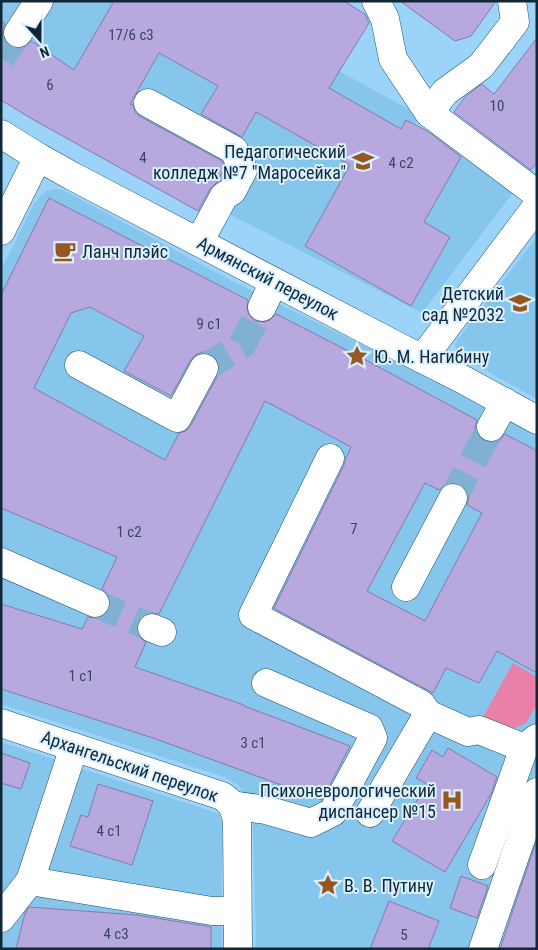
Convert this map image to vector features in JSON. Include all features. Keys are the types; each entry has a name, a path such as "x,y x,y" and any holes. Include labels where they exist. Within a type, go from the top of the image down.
{"street":[{"path":"18,32 39,1"},
{"path":"376,1 385,19 393,59 429,113 537,194"},
{"path":"429,113 445,92 481,66 515,22 512,1"},
{"path":"148,103 234,150 244,170 232,191 224,196 199,242"},
{"name":"Армянский переулок","path":"1,134 38,157 537,420"},
{"path":"1,231 38,157"},
{"path":"422,359 537,206"},
{"path":"262,307 274,282"},
{"path":"79,365 177,418 204,368"},
{"path":"491,427 505,402"},
{"path":"330,458 253,615 421,704 428,714 468,732 479,730 531,743 482,865"},
{"path":"406,587 453,498"},
{"path":"1,562 95,603"},
{"path":"232,805 266,810 311,822 333,812 374,738 369,728 266,683"},
{"path":"370,813 428,714"},
{"name":"Архангельский переулок","path":"1,723 222,796 228,800 232,805 237,820 238,949"},
{"path":"1,918 30,881 74,747"},
{"path":"483,949 537,792"},
{"path":"30,881 212,911 237,911"}],"shaded area":[{"path":"1,1 254,1 339,71 419,115 415,124 518,186 422,313 229,214 200,212 1,100"},
{"path":"56,189 65,191 234,282 411,369 537,436 537,949 256,949 253,821 249,801 238,785 224,777 1,704 1,270 34,204 47,191"},
{"path":"537,237 537,399 462,357 457,352 455,345"},
{"path":"513,663 537,677 537,704 526,723 510,730 483,717"},
{"path":"1,742 217,813 222,823 222,949 1,949"}],"building":[{"path":"114,1 344,1 365,14 369,23 329,88 401,129 406,120 429,132 461,157 424,222 450,237 411,306 305,246 350,165 256,112 242,137 201,114 218,86 159,53 130,104 133,105 135,112 141,117 222,161 225,168 217,182 210,189 198,211 1,100 1,21 5,24 2,32 4,40 10,46 17,49 25,47 31,41 74,70"},
{"path":"400,1 496,1 471,36 455,41"},
{"path":"537,38 537,162 531,170 454,112 465,97 482,84 494,94"},
{"path":"49,198 248,300 247,309 249,315 255,321 264,322 270,320 276,314 477,420 475,427 477,435 484,441 491,443 499,441 505,434 537,451 537,673 497,651 479,683 446,668 433,693 274,608 351,447 265,401 159,614 149,613 142,616 138,622 137,631 139,637 146,642 135,667 244,705 350,746 322,800 156,739 1,689 1,604 82,629 88,617 97,618 104,616 109,610 110,601 108,594 102,589 117,557 1,508 1,295","holes":["90,307 144,336 124,371 171,396 195,355 203,352 211,354 218,360 220,368 218,375 191,425 186,431 179,433 165,460 34,388 71,313","452,482 460,484 466,489 469,497 467,505 482,513 425,621 367,591 425,483 439,490"]},
{"name":"Психоневрологический диспансер №15","path":"448,748 497,777 491,794 445,872 392,841 427,784 416,778 432,750 443,757"},
{"path":"1,753 30,763 21,789 1,783"},
{"path":"98,784 153,801 132,865 70,846 81,815 88,817"},
{"path":"535,845 537,845 537,949 500,949"},
{"path":"461,876 488,886 477,918 450,908"},
{"path":"389,901 439,921 428,949 370,949"},
{"path":"29,907 137,915 211,927 211,949 16,949 25,913"}],"tunnel":[{"path":"1,58 18,33"},
{"path":"204,368 242,345 262,307"},
{"path":"453,498 491,427"},
{"path":"95,603 152,628"}],"place":[{"name":"Педагогический колледж №7 \"Маросейка\"","path":"363,161"},
{"name":"Ланч плэйс","path":"65,251"},
{"name":"Детский сад №2032","path":"520,303"},
{"name":"Ю. М. Нагибину","path":"357,356"},
{"name":"Психоневрологический диспансер №15","path":"452,800"},
{"name":"В. В. Путину","path":"328,885"}]}
